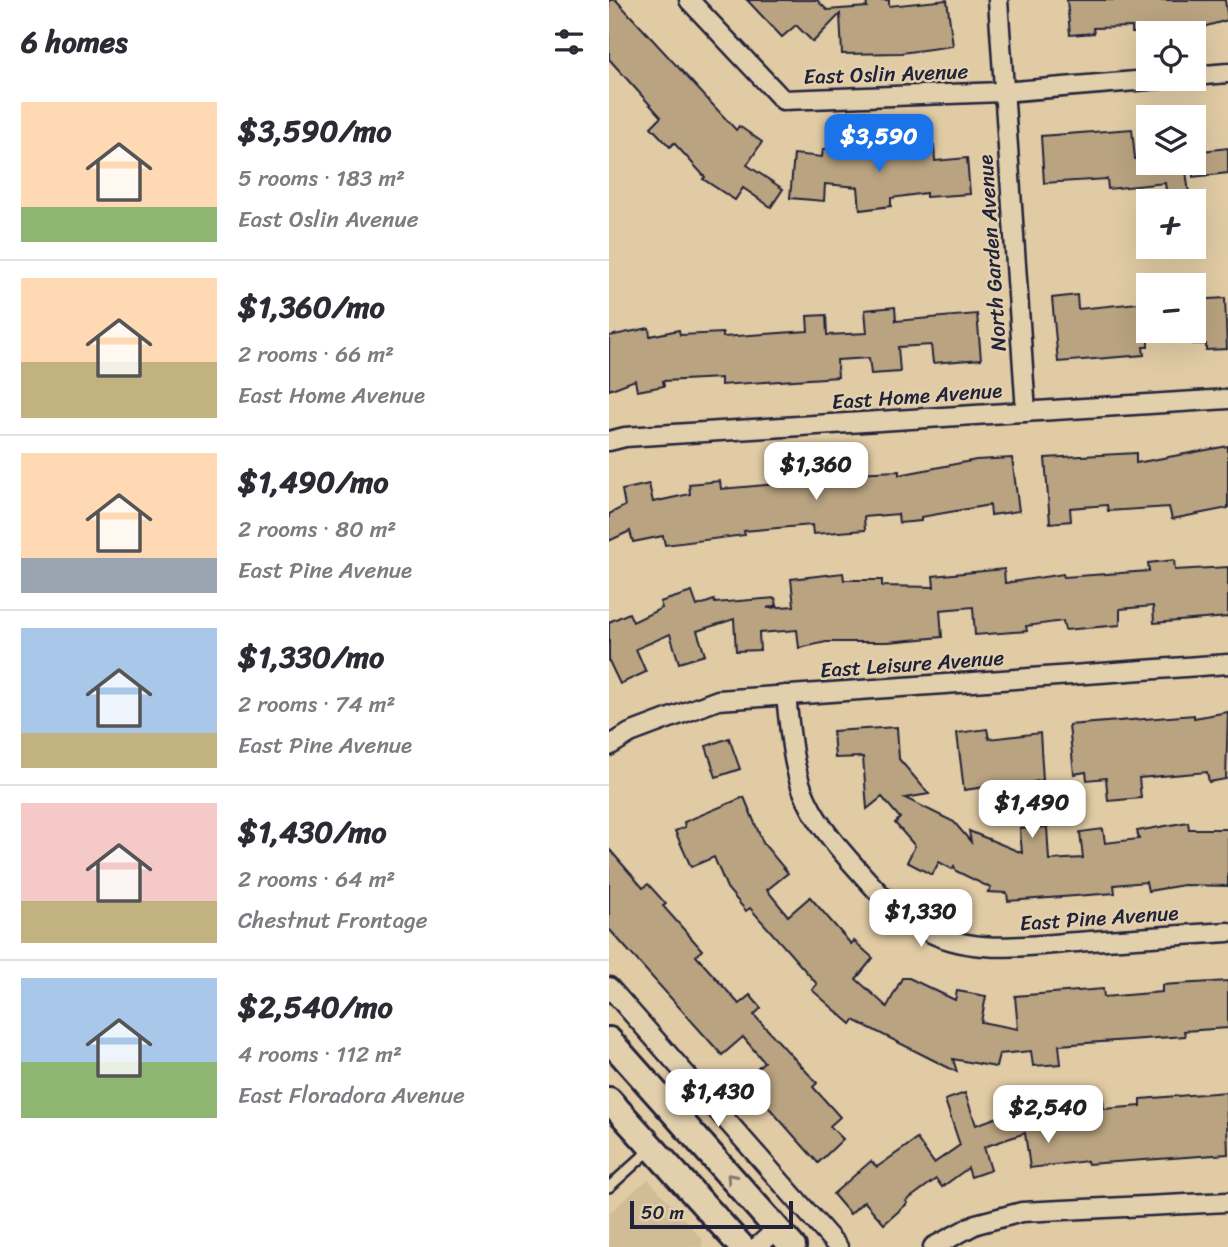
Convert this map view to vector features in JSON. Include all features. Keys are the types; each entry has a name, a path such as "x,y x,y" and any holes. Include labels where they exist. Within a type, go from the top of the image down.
{"main road":[{"path":"609,1040 785,1238"},
{"path":"609,1100 742,1247"}],"street":[{"name":"East Oslin Avenue","path":"688,0 783,100 1003,92 1136,81"},
{"path":"998,0 1003,92"},
{"path":"1206,75 1228,73"},
{"name":"North Garden Avenue","path":"1003,92 1026,412"},
{"name":"East Home Avenue","path":"609,441 625,437 1228,399"},
{"name":"East Leisure Avenue","path":"609,746 630,733 718,700 1228,664"},
{"name":"East Pine Avenue","path":"786,695 793,767 805,803 828,837 895,911 933,934 975,945 1013,946 1228,932"},
{"path":"609,987 838,1247"},
{"path":"933,1247 976,1224 1022,1212 1228,1202"},
{"path":"757,1247 785,1238"}],"lane":[{"path":"609,1186 653,1148"}],"shaded area":[{"path":"648,1179 702,1239 702,1247 609,1247 609,1213"}],"building":[{"path":"609,0 616,0 736,130 739,126 762,142 747,165 783,189 771,207 743,188 735,200 703,179 705,177 674,143 670,147 651,127 661,117 609,59"},
{"path":"747,0 817,0 827,10 867,7 866,0 889,0 889,6 947,0 953,46 901,53 842,54 840,14 813,42 796,25 782,37"},
{"path":"1067,0 1225,0 1228,20 1206,26 1206,21 1136,21 1136,33 1132,33 1132,27 1093,28 1094,33 1070,35"},
{"path":"1132,129 1136,175 1187,175 1188,189 1166,189 1165,183 1108,189 1107,179 1044,183 1041,136"},
{"path":"934,145 935,161 967,158 970,194 926,197 926,193 891,198 891,206 860,210 858,187 825,184 824,201 790,198 794,154 822,157 823,149"},
{"path":"1228,148 1228,173 1193,177 1206,175 1206,151"},
{"path":"1077,295 1078,309 1136,303 1136,343 1148,343 1148,347 1143,347 1144,355 1058,362 1052,298"},
{"path":"1225,298 1227,349 1206,350 1206,344 1193,344 1206,343 1206,299"},
{"path":"895,307 896,321 977,314 981,359 933,363 931,345 898,347 900,372 871,374 869,358 837,360 838,377 721,385 721,378 663,381 664,386 637,391 635,380 609,390 609,336 649,328 650,336 679,330 680,335 723,333 723,337 808,331 807,316 826,315 827,335 867,333 865,310"},
{"path":"1228,446 1228,508 1172,519 1169,507 1108,511 1107,505 1070,508 1071,521 1050,523 1045,458 1136,453 1136,463"},
{"path":"1012,458 1019,511 991,515 990,505 921,517 921,521 899,523 898,514 864,517 865,530 813,534 812,525 744,531 745,535 665,545 663,536 633,542 630,531 609,541 609,514 625,506 622,490 649,484 653,502 690,494 689,484 720,481 721,489 777,484 777,477 801,475 899,471 899,475 976,460"},
{"path":"1174,560 1175,570 1228,567 1228,617 1154,623 1153,606 1120,609 1120,625 1065,630 1063,621 1026,626 1027,631 975,635 973,607 940,610 942,637 888,642 826,642 799,648 797,630 759,633 760,650 736,651 734,619 697,631 705,655 679,663 670,634 636,649 646,672 620,684 609,661 609,622 629,613 633,622 662,608 660,602 692,592 697,606 714,600 715,603 775,598 777,605 767,608 794,606 791,579 843,573 844,580 882,580 882,586 934,587 933,576 1004,569 1005,583 1063,574 1064,577 1149,571 1148,563"},
{"path":"1228,712 1226,779 1209,782 1207,772 1139,778 1141,798 1108,801 1106,778 1087,780 1086,772 1074,774 1069,725 1194,715 1194,718"},
{"path":"897,727 899,759 929,794 905,798 954,822 971,842 969,831 1022,853 1020,829 1047,827 1049,860 1083,858 1080,832 1103,829 1105,843 1139,839 1137,831 1188,822 1189,829 1228,829 1228,886 1184,885 1148,891 1146,882 1114,885 1115,893 1008,901 1007,893 988,892 991,888 956,871 954,866 952,869 939,862 932,875 907,862 915,846 895,823 900,818 882,797 867,809 863,757 835,758 833,731"},
{"path":"987,729 989,739 1040,733 1043,780 1000,789 999,785 964,790 957,733"},
{"path":"729,738 740,769 716,777 706,746"},
{"path":"744,797 763,843 788,873 767,890 788,916 810,897 851,944 854,941 873,958 856,979 887,1007 902,978 909,978 955,1000 957,991 986,996 981,1022 1018,1029 1015,996 1103,989 1104,997 1162,992 1162,985 1228,981 1228,1028 1184,1031 1185,1036 1059,1045 1061,1064 1033,1066 1031,1051 999,1054 996,1067 953,1059 957,1072 854,1020 851,1024 812,990 817,984 750,908 746,911 727,888 714,857 691,867 675,831 685,827 684,822"},
{"path":"609,849 643,888 648,884 666,904 663,906 702,950 696,956 739,1004 750,995 761,1008 754,1015 817,1083 813,1087 840,1117 830,1126 843,1139 818,1163 763,1101 768,1096 749,1075 764,1062 743,1037 722,1055 609,929"},
{"path":"1226,1092 1228,1154 1088,1164 1087,1161 1030,1168 1025,1133 984,1147 991,1170 971,1177 968,1168 942,1187 936,1179 906,1201 908,1203 884,1224 864,1201 850,1214 833,1194 871,1161 877,1167 917,1139 934,1163 960,1145 945,1100 965,1093 976,1125 1006,1114 1007,1117 1048,1112 1050,1125 1084,1120 1082,1101 1103,1099 1104,1109 1141,1106 1141,1099"}]}
